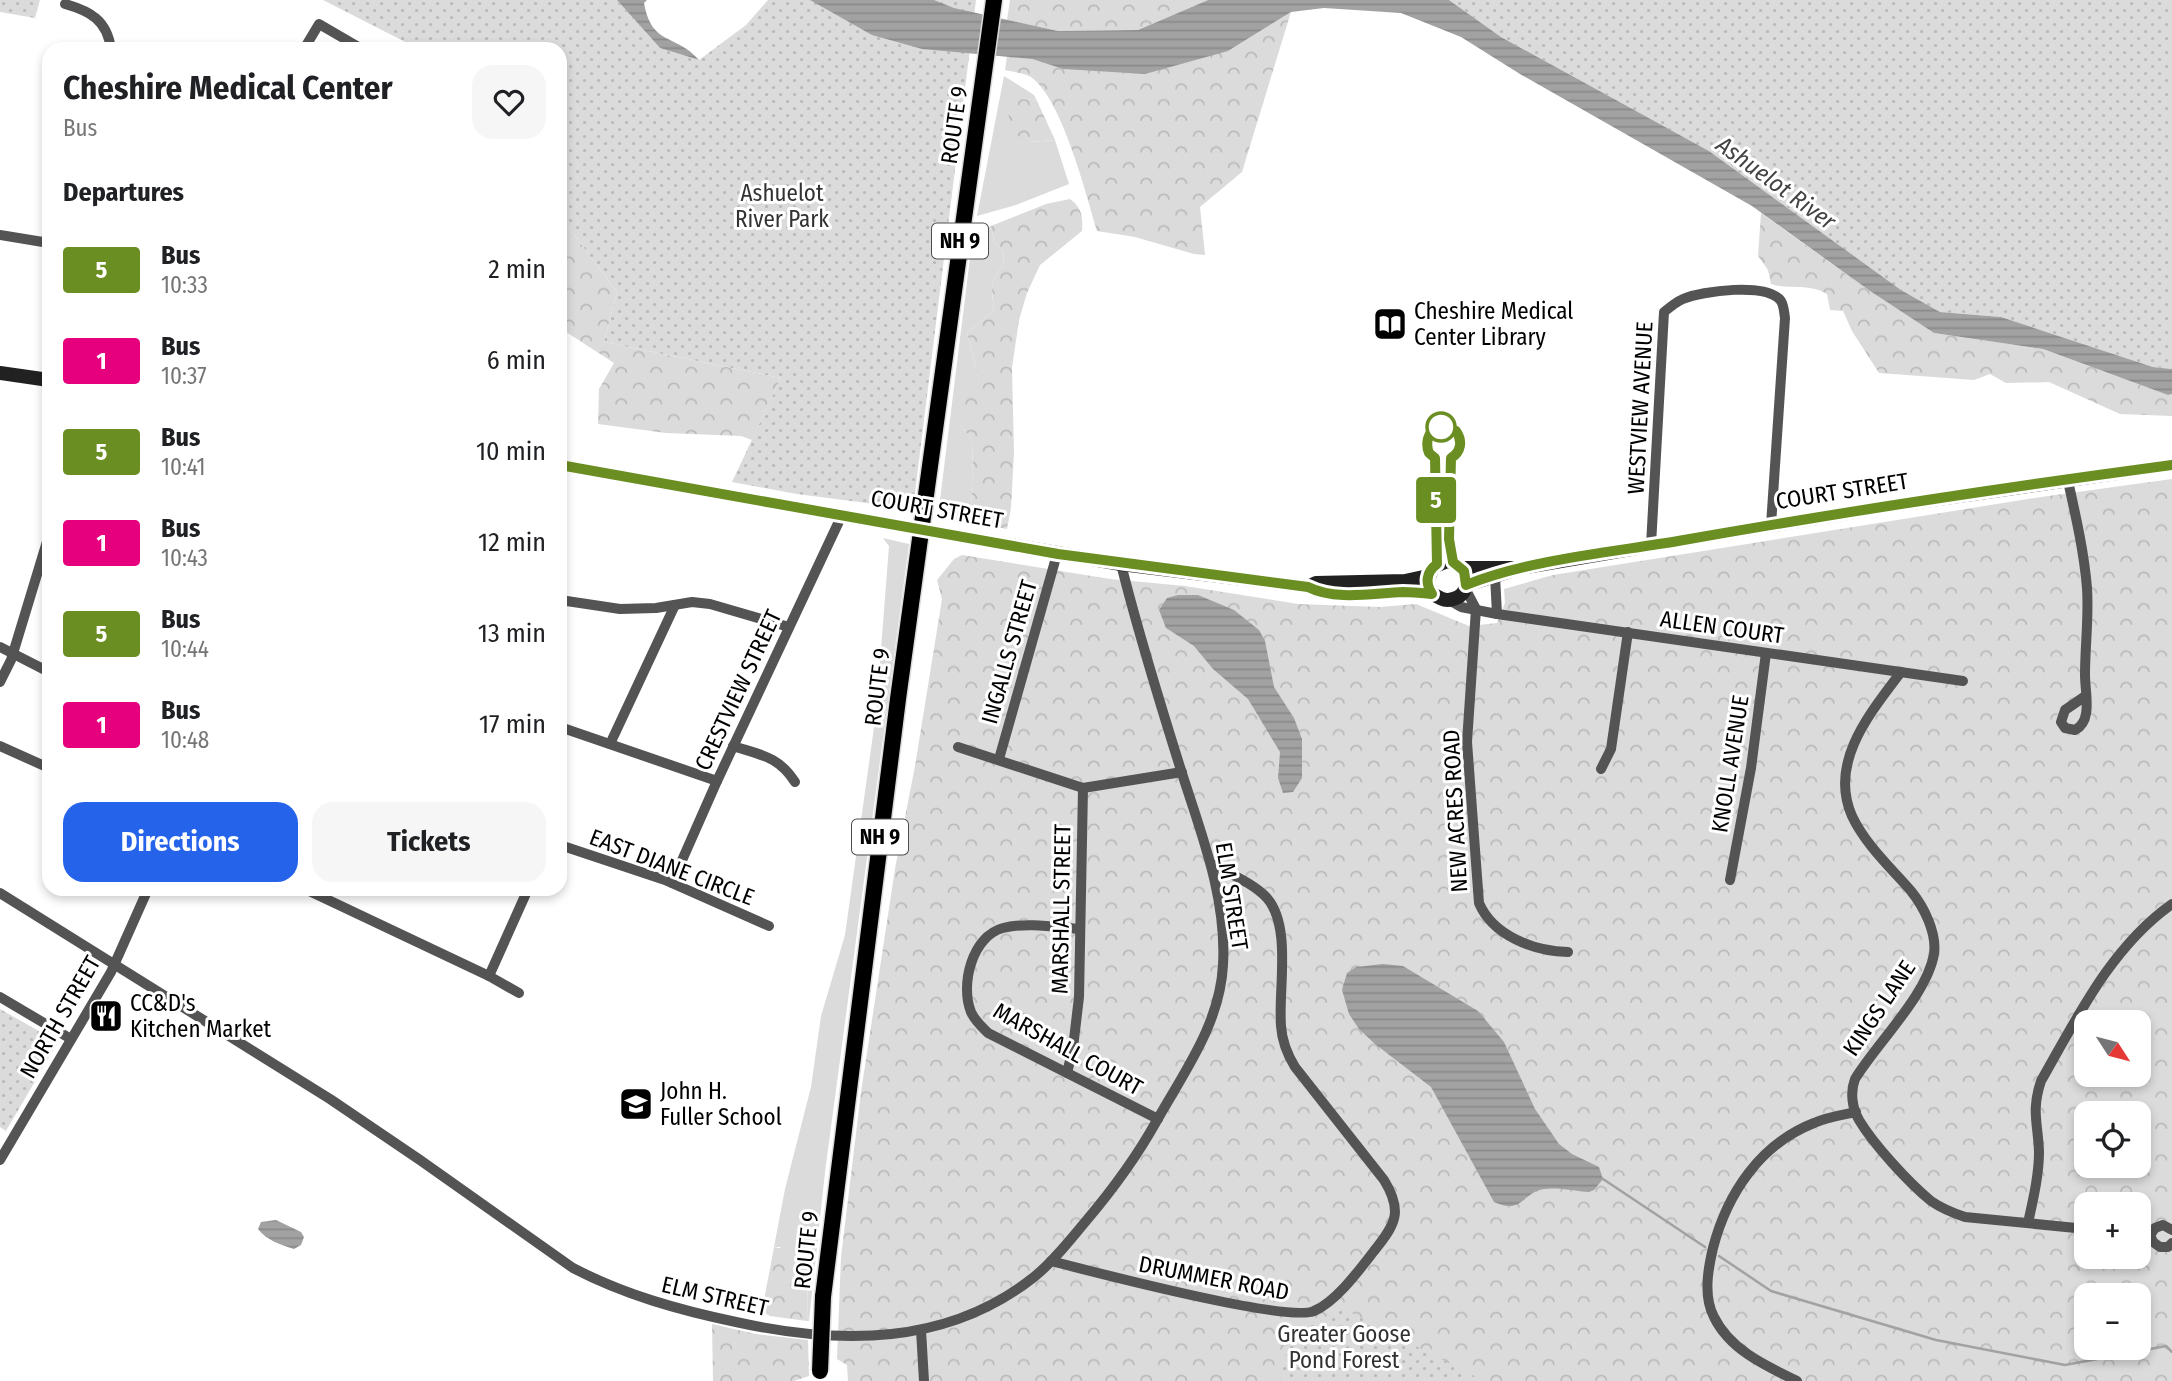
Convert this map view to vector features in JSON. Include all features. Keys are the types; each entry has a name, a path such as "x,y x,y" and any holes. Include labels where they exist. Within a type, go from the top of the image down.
{"highway":[{"name":"ROUTE 9","path":"821,1376 823,1297 898,699 994,0"}],"main road":[{"path":"0,373 42,379"},
{"name":"COURT STREET","path":"567,466 1121,564 1308,587 1321,593 1405,592 1432,594 1449,600 1458,596 1465,587 1520,568 1771,525 2172,465"},
{"name":"COURT STREET","path":"1308,587 1316,583 1405,580 1428,576 1433,567 1442,562 1453,562 1461,568 1520,568"},
{"path":"1461,568 1466,576 1465,587"},
{"path":"1428,576 1432,594"}],"street":[{"path":"65,4 93,14 110,42"},
{"path":"308,42 319,24 350,42"},
{"path":"0,235 42,242"},
{"name":"WESTVIEW AVENUE","path":"1651,545 1664,312 1683,299 1722,291 1769,293 1780,300 1785,318 1771,525"},
{"path":"2068,481 2078,522 2087,588 2084,697"},
{"name":"CRESTVIEW STREET","path":"672,883 842,515"},
{"name":"INGALLS STREET","path":"999,760 1058,554"},
{"path":"0,682 13,654 42,558"},
{"name":"ELM STREET","path":"0,893 330,1099 573,1268 599,1282 624,1293 674,1307 774,1330 859,1336 921,1330 984,1309 1016,1290 1051,1261 1130,1167 1205,1037 1216,1008 1221,987 1223,948 1212,864 1141,639 1121,564"},
{"path":"1495,576 1497,614"},
{"path":"1465,587 1476,609"},
{"name":"ALLEN COURT","path":"1449,600 1461,607 1497,614 1963,681"},
{"path":"567,601 620,610 692,602 710,604 789,627"},
{"path":"610,744 674,605"},
{"name":"NEW ACRES ROAD","path":"1476,609 1467,742 1479,903 1484,914 1502,931 1534,947 1568,952"},
{"path":"1601,769 1611,749 1628,632"},
{"path":"0,647 42,668"},
{"name":"KNOLL AVENUE","path":"1730,880 1751,768 1766,653"},
{"name":"KINGS LANE","path":"1856,1112 1851,1090 1855,1079 1921,986 1935,950 1926,915 1919,901 1864,836 1852,815 1847,797 1848,765 1858,734 1863,723 1901,673"},
{"path":"567,729 717,781"},
{"path":"0,746 42,765"},
{"path":"733,746 777,761 786,768 795,782"},
{"path":"958,747 1083,788 1182,772"},
{"name":"MARSHALL STREET","path":"1067,1073 1079,996 1083,788"},
{"name":"EAST DIANE CIRCLE","path":"567,847 672,883 769,926"},
{"name":"DRUMMER ROAD","path":"1051,1261 1146,1284 1295,1314 1313,1312 1325,1305 1357,1273 1395,1220 1395,1201 1384,1180 1289,1057 1280,1025 1280,934 1274,909 1255,888 1212,864"},
{"name":"NORTH STREET","path":"0,1160 114,963 145,896"},
{"path":"320,896 489,976 519,993"},
{"path":"489,976 525,896"},
{"path":"2028,1223 2039,1153 2034,1108 2041,1081 2114,961 2144,925 2172,904"},
{"name":"MARSHALL COURT","path":"1080,929 1037,926 1001,929 988,936 978,948 971,964 968,982 971,1012 988,1033 1158,1119"},
{"path":"0,997 71,1039"},
{"path":"1797,1381 1762,1365 1741,1350 1713,1316 1707,1279 1710,1260 1733,1194 1760,1159 1794,1133 1814,1122 1856,1112 1858,1119 1888,1157 1932,1201 1950,1212 1965,1217 2074,1228"},
{"path":"2151,1233 2155,1227 2163,1225 2172,1230"},
{"path":"2151,1237 2160,1247 2168,1247 2172,1243"},
{"path":"921,1330 924,1381"}],"green space":[{"path":"0,0 40,0 35,18 0,12"},
{"name":"Ashuelot River Park","path":"323,0 617,0 660,48 699,60 746,25 768,0 976,0 913,509 797,494 732,482 781,378 604,342 617,292 567,225 567,42 405,42"},
{"path":"1010,0 1208,0 1138,30 1058,31 1007,20"},
{"path":"1449,0 2172,0 2172,369 2153,367 2001,317 1940,312 1901,290 1709,151 1501,37"},
{"path":"1291,12 1242,172 1200,207 1205,255 1135,237 1097,231 1072,148 1053,105 1031,77 1005,70 1007,56 1032,59 1063,69 1228,51"},
{"path":"1004,76 1034,95 1037,101 1021,98 1030,142 1055,140 1069,184 1016,205 977,216"},
{"path":"1007,99 1037,101 1055,140 1030,142 1020,139 1009,122"},
{"path":"1070,199 1081,213 1082,231 1040,265 1027,293 1019,320 1012,368 1014,452 1007,529 969,522 973,484 972,439 960,425 959,389 979,380 967,333 994,310 993,281 1004,265 1003,250 994,242 991,226 1046,204"},
{"path":"1761,213 1934,333 2043,349 2168,395 2172,394 2172,416 2120,414 2049,382 2006,383 1990,374 1974,380 1879,373 1852,331 1843,311 1830,310 1827,294 1814,289 1771,284 1768,270 1758,256"},
{"path":"567,225 617,292 604,342 781,378 752,440 741,436 666,433 598,424 599,389 614,363 567,333"},
{"path":"991,226 994,242 1003,250 1004,265 993,281 994,310 967,333 979,380 960,425 972,439 973,484 969,522 938,516 970,258 979,230"},
{"path":"2172,479 2172,1381 848,1381 847,1365 837,1359 841,1257 861,1092 895,869 942,599 937,580 954,559 962,555 1110,579 1185,586 1298,604 1380,607 1416,604 1469,626 1497,623 1505,603 1504,589 1553,575 2041,497"},
{"path":"883,538 909,544 807,1321 808,1270 790,1261 780,1247 774,1247 785,1189 811,1087 821,1016 845,935 876,713 889,546"},
{"path":"0,1009 58,1042 6,1131 0,1127"},
{"path":"774,1247 789,1250 790,1261 796,1260 808,1270 807,1321 770,1316 762,1311"},
{"name":"Greater Goose Pond Forest","path":"1338,1306 1484,1381 1280,1381 1292,1325 1312,1325"},
{"path":"712,1324 756,1334 808,1340 809,1376 794,1381 713,1381"}],"shaded area":[{"path":"617,0 647,0 644,3 653,27 699,60 660,48"},
{"path":"810,0 934,0 954,8 1058,31 1138,30 1208,0 1449,0 1501,37 1709,151 1901,290 1940,312 2001,317 2153,367 2172,369 2172,394 2168,395 2043,349 1934,333 1870,291 1752,206 1520,74 1461,37 1401,13 1324,8 1291,12 1228,51 1145,74 1063,69 1032,59 922,49 872,35"},
{"path":"1198,595 1234,610 1259,630 1265,641 1274,687 1294,718 1302,739 1302,778 1293,792 1283,793 1278,778 1280,752 1248,699 1213,669 1194,646 1166,628 1159,610 1167,598"},
{"path":"1383,964 1403,966 1478,1011 1504,1042 1535,1109 1559,1144 1572,1154 1599,1167 1603,1179 1594,1190 1544,1189 1511,1206 1494,1202 1431,1087 1375,1044 1359,1029 1349,1014 1342,990 1347,973 1356,967"},
{"path":"276,1220 301,1232 304,1237 301,1245 294,1249 284,1246 269,1239 258,1229 261,1222"}],"waterway":[{"path":"1603,1179 1705,1247"},
{"path":"1719,1256 1771,1291 1936,1340 2065,1365 2166,1346 2172,1352"}],"bus line":[{"name":"5","path":"567,466 1121,564 1308,587 1321,593 1432,594 1427,582 1430,571 1437,564 1435,458 1427,449 1427,441 1438,427 1456,431 1461,441 1460,449 1451,458 1449,539 1453,562 1464,571 1466,585 1520,568 1701,537 1883,507 2172,465"}],"place":[{"name":"Cheshire Medical Center Library","path":"1390,324"},
{"name":"CC&D's Kitchen Market","path":"106,1016"},
{"name":"John H. Fuller School","path":"636,1104"}],"water label":[{"name":"Ashuelot River","path":"1776,183"}]}
